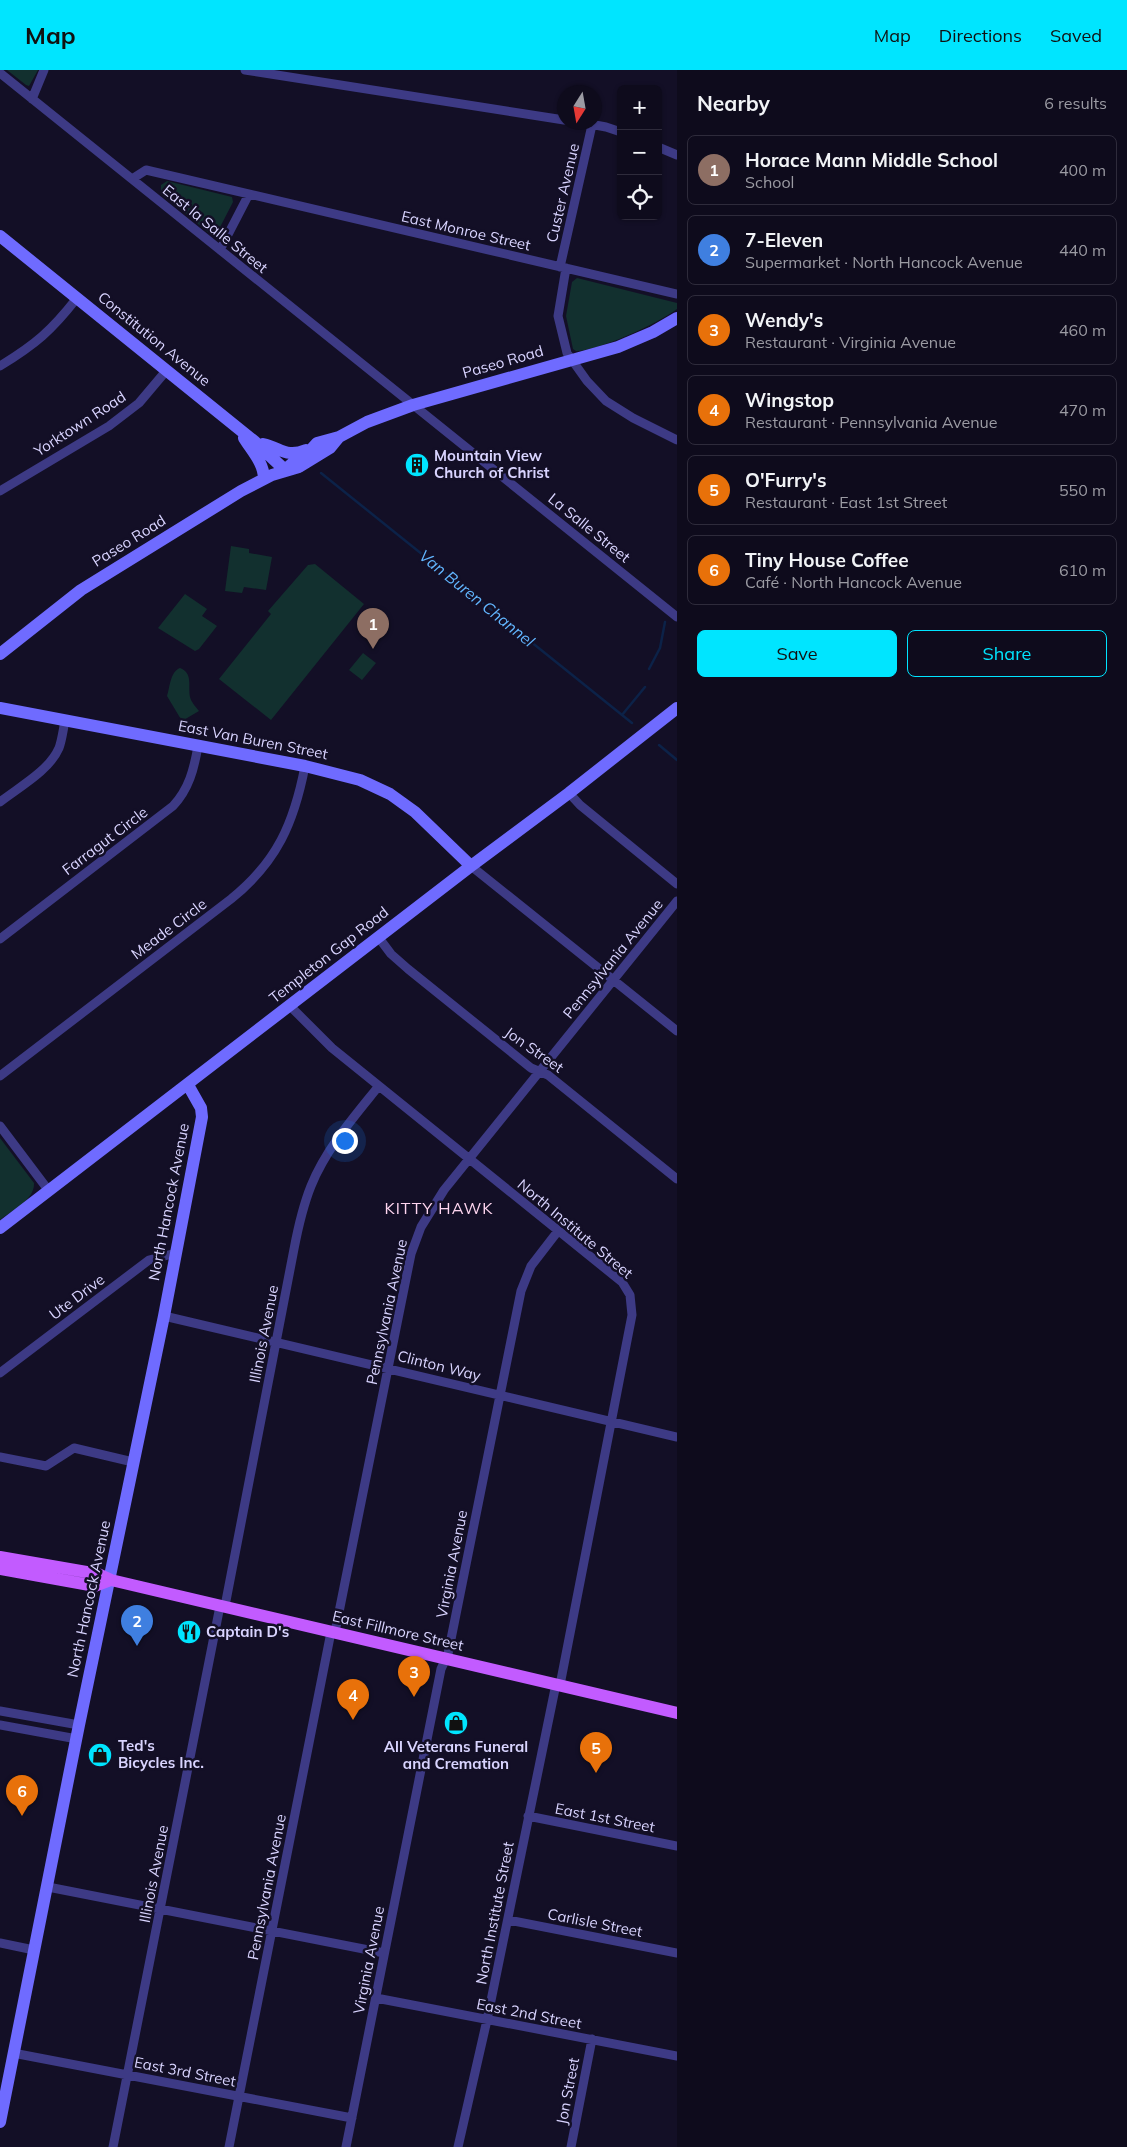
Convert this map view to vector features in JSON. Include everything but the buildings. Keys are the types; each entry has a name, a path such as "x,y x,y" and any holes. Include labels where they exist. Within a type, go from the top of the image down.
{"main road":[{"name":"East Fillmore Street","path":"0,1557 98,1574 111,1580 677,1713"},
{"name":"East Fillmore Street","path":"0,1569 95,1586 111,1580"}],"street":[{"path":"32,99 44,70"},
{"path":"245,70 557,119"},
{"name":"East la Salle Street","path":"0,73 413,405"},
{"path":"602,127 617,131"},
{"name":"Custer Avenue","path":"591,130 563,268 558,316 565,347 587,381 606,401 633,418 677,440"},
{"path":"662,149 677,155"},
{"name":"East Monroe Street","path":"132,179 146,170 677,294"},
{"path":"220,250 249,194"},
{"name":"Constitution Avenue","path":"0,236 254,441 285,470"},
{"path":"0,366 40,340 58,322 77,298"},
{"name":"Paseo Road","path":"285,470 294,461 307,454 318,443 338,437 367,422 413,405 618,347 653,332 677,318"},
{"name":"Yorktown Road","path":"0,491 109,426 139,403 166,370"},
{"name":"La Salle Street","path":"413,405 677,617"},
{"path":"239,429 258,459 264,472 264,479"},
{"name":"Paseo Road","path":"0,654 72,595 241,491 285,470 299,467 330,448 338,437"},
{"path":"254,441 269,445 282,452 291,453 305,450 318,443"},
{"name":"East Van Buren Street","path":"0,708 305,766 360,780 390,794 427,821 471,866"},
{"name":"Templeton Gap Road","path":"0,1228 471,866 569,794 677,708"},
{"path":"0,802 40,771 54,757 59,748 65,721"},
{"name":"Farragut Circle","path":"0,939 173,806 182,797 189,781 198,746"},
{"name":"Meade Circle","path":"0,1076 224,905 258,876 277,849 285,833 297,803 305,766"},
{"path":"569,794 677,884"},
{"path":"471,866 677,1031"},
{"name":"Pennsylvania Avenue","path":"229,2147 333,1632 416,1240 435,1202 677,901"},
{"name":"Jon Street","path":"379,938 391,954 408,969 531,1068 548,1075 677,1179"},
{"name":"North Institute Street","path":"290,1006 326,1044 622,1282 632,1301 632,1315 612,1422 558,1685 528,1816 487,2020 458,2147"},
{"name":"North Hancock Avenue","path":"0,2122 76,1739 111,1580 202,1117 201,1108 188,1085"},
{"name":"Illinois Avenue","path":"113,2147 277,1342 294,1249 311,1186 334,1144 378,1087"},
{"path":"0,1126 48,1190"},
{"name":"Virginia Avenue","path":"346,2147 441,1669 446,1660 524,1280 531,1266 558,1231"},
{"name":"Ute Drive","path":"0,1373 149,1260 176,1253"},
{"name":"Clinton Way","path":"164,1316 677,1437"},
{"path":"0,1457 46,1466 74,1448 134,1462"},
{"path":"0,1710 79,1725"},
{"path":"0,1725 76,1739"},
{"name":"East 1st Street","path":"528,1816 677,1846"},
{"path":"48,1887 384,1953"},
{"name":"Carlisle Street","path":"508,1920 677,1953"},
{"path":"0,1943 34,1950"},
{"name":"East 2nd Street","path":"376,1998 677,2056"},
{"name":"Jon Street","path":"571,2147 592,2039"},
{"name":"East 3rd Street","path":"13,2053 352,2118"}],"green space":[{"path":"7,70 38,70 29,86"},
{"path":"167,181 232,197 233,202 216,235 210,234 163,194 161,185"},
{"path":"577,278 677,303 677,309 628,335 586,350 576,351 573,349 566,316 572,282"},
{"path":"231,546 249,549 249,553 272,557 266,590 244,587 242,593 225,591"},
{"path":"315,564 364,604 271,720 219,679 271,614 268,611 308,565"},
{"path":"185,594 207,609 202,616 217,626 199,649 195,651 158,628"},
{"path":"363,653 376,663 362,680 349,670"},
{"path":"180,668 187,673 191,699 199,711 182,721 167,696 172,676"},
{"path":"0,1138 34,1183 31,1195 27,1200 0,1220"}],"waterway":[{"name":"Van Buren Channel","path":"321,473 632,723"},
{"path":"649,669 660,648 665,622"},
{"path":"622,715 645,687"},
{"name":"Van Buren Channel","path":"659,745 677,760"}],"place":[{"name":"Mountain View Church of Christ","path":"417,465"},
{"name":"Horace Mann Middle School","path":"373,649"},
{"name":"Captain D's","path":"189,1632"},
{"name":"7-Eleven","path":"137,1646"},
{"name":"Wendy's","path":"414,1697"},
{"name":"Wingstop","path":"353,1720"},
{"name":"All Veterans Funeral and Cremation","path":"456,1723"},
{"name":"Ted's Bicycles Inc.","path":"100,1755"},
{"name":"O'Furry's","path":"596,1773"},
{"name":"Tiny House Coffee","path":"22,1816"}],"district":[{"name":"KITTY HAWK","path":"439,1208"}]}
